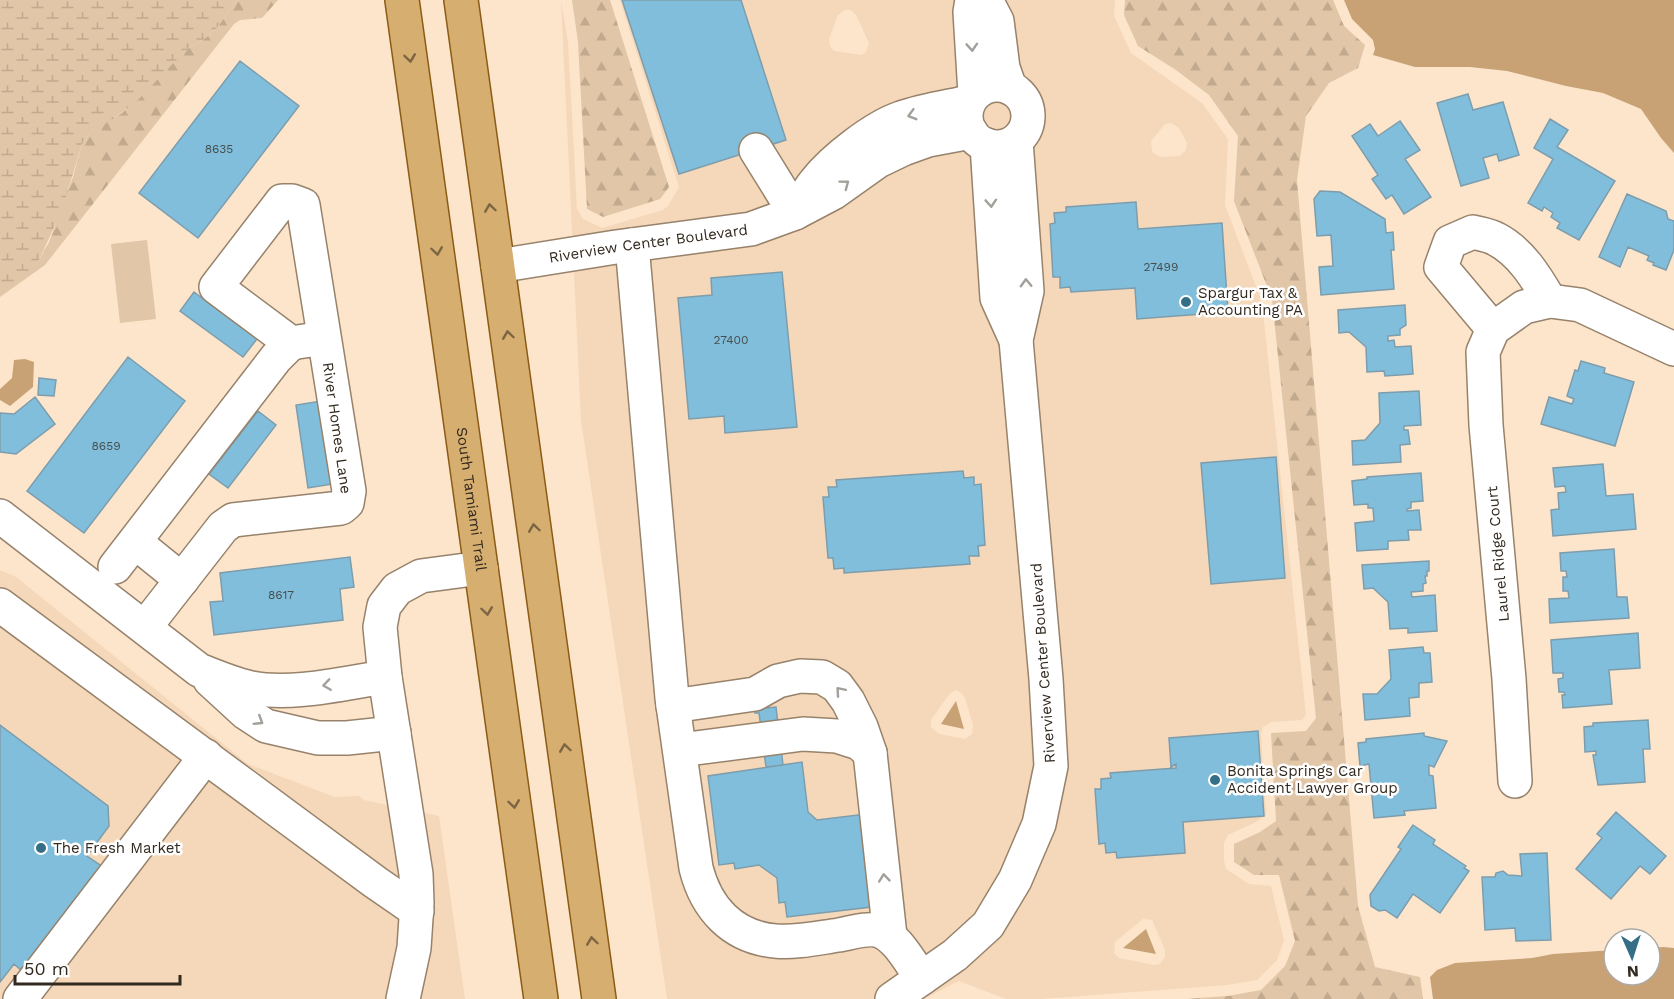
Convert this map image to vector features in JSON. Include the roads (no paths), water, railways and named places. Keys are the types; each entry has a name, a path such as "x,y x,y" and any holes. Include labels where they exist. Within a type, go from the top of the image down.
{"main road":[{"name":"South Tamiami Trail","path":"402,0 541,999"},
{"path":"461,0 599,999"}],"street":[{"name":"Riverview Center Boulevard","path":"892,999 955,955 988,925 1015,880 1039,824 1051,766 1046,679 1016,340 1027,291 984,123 970,12 972,0"},
{"name":"Riverview Center Boulevard","path":"984,123 1023,133 1028,114 1021,96 1010,88 1003,68 997,21 986,0"},
{"path":"756,150 795,213 814,182 828,167 874,131 899,118 928,110 984,123 984,88 994,85 1010,88"},
{"name":"River Homes Lane","path":"145,627 223,527 233,520 341,508 347,502 349,491 303,206 292,201 282,201 216,287 291,343"},
{"name":"Riverview Center Boulevard","path":"498,266 750,229 795,213"},
{"path":"1550,301 1534,275 1517,254 1496,239 1473,232 1450,243 1441,267 1493,329 1524,308 1550,301 1580,305 1674,349"},
{"path":"632,245 674,706 695,748 696,868 701,887 719,915 735,927 754,936 774,941 792,941 877,930 890,936 922,978"},
{"name":"Laurel Ridge Court","path":"1493,329 1483,352 1486,425 1509,679 1515,781"},
{"path":"182,580 125,554 276,358 291,343 324,338"},
{"path":"0,516 145,627 199,670 246,713 266,726 318,738 347,738 394,733"},
{"path":"403,999 414,948 417,911 416,874 385,677 380,627 384,606 397,589 421,576 481,568"},
{"path":"0,605 417,911"},
{"path":"199,670 252,688 282,690 385,677"},
{"path":"674,706 755,694 778,681 800,676 822,677 837,686 848,700 870,753 890,936"},
{"path":"695,748 803,734 837,735 859,743 870,753"},
{"path":"20,999 206,756"}],"place":[{"name":"Spargur Tax & Accounting PA","path":"1186,302"},
{"name":"Bonita Springs Car Accident Lawyer Group","path":"1215,780"},
{"name":"The Fresh Market","path":"41,848"}]}
